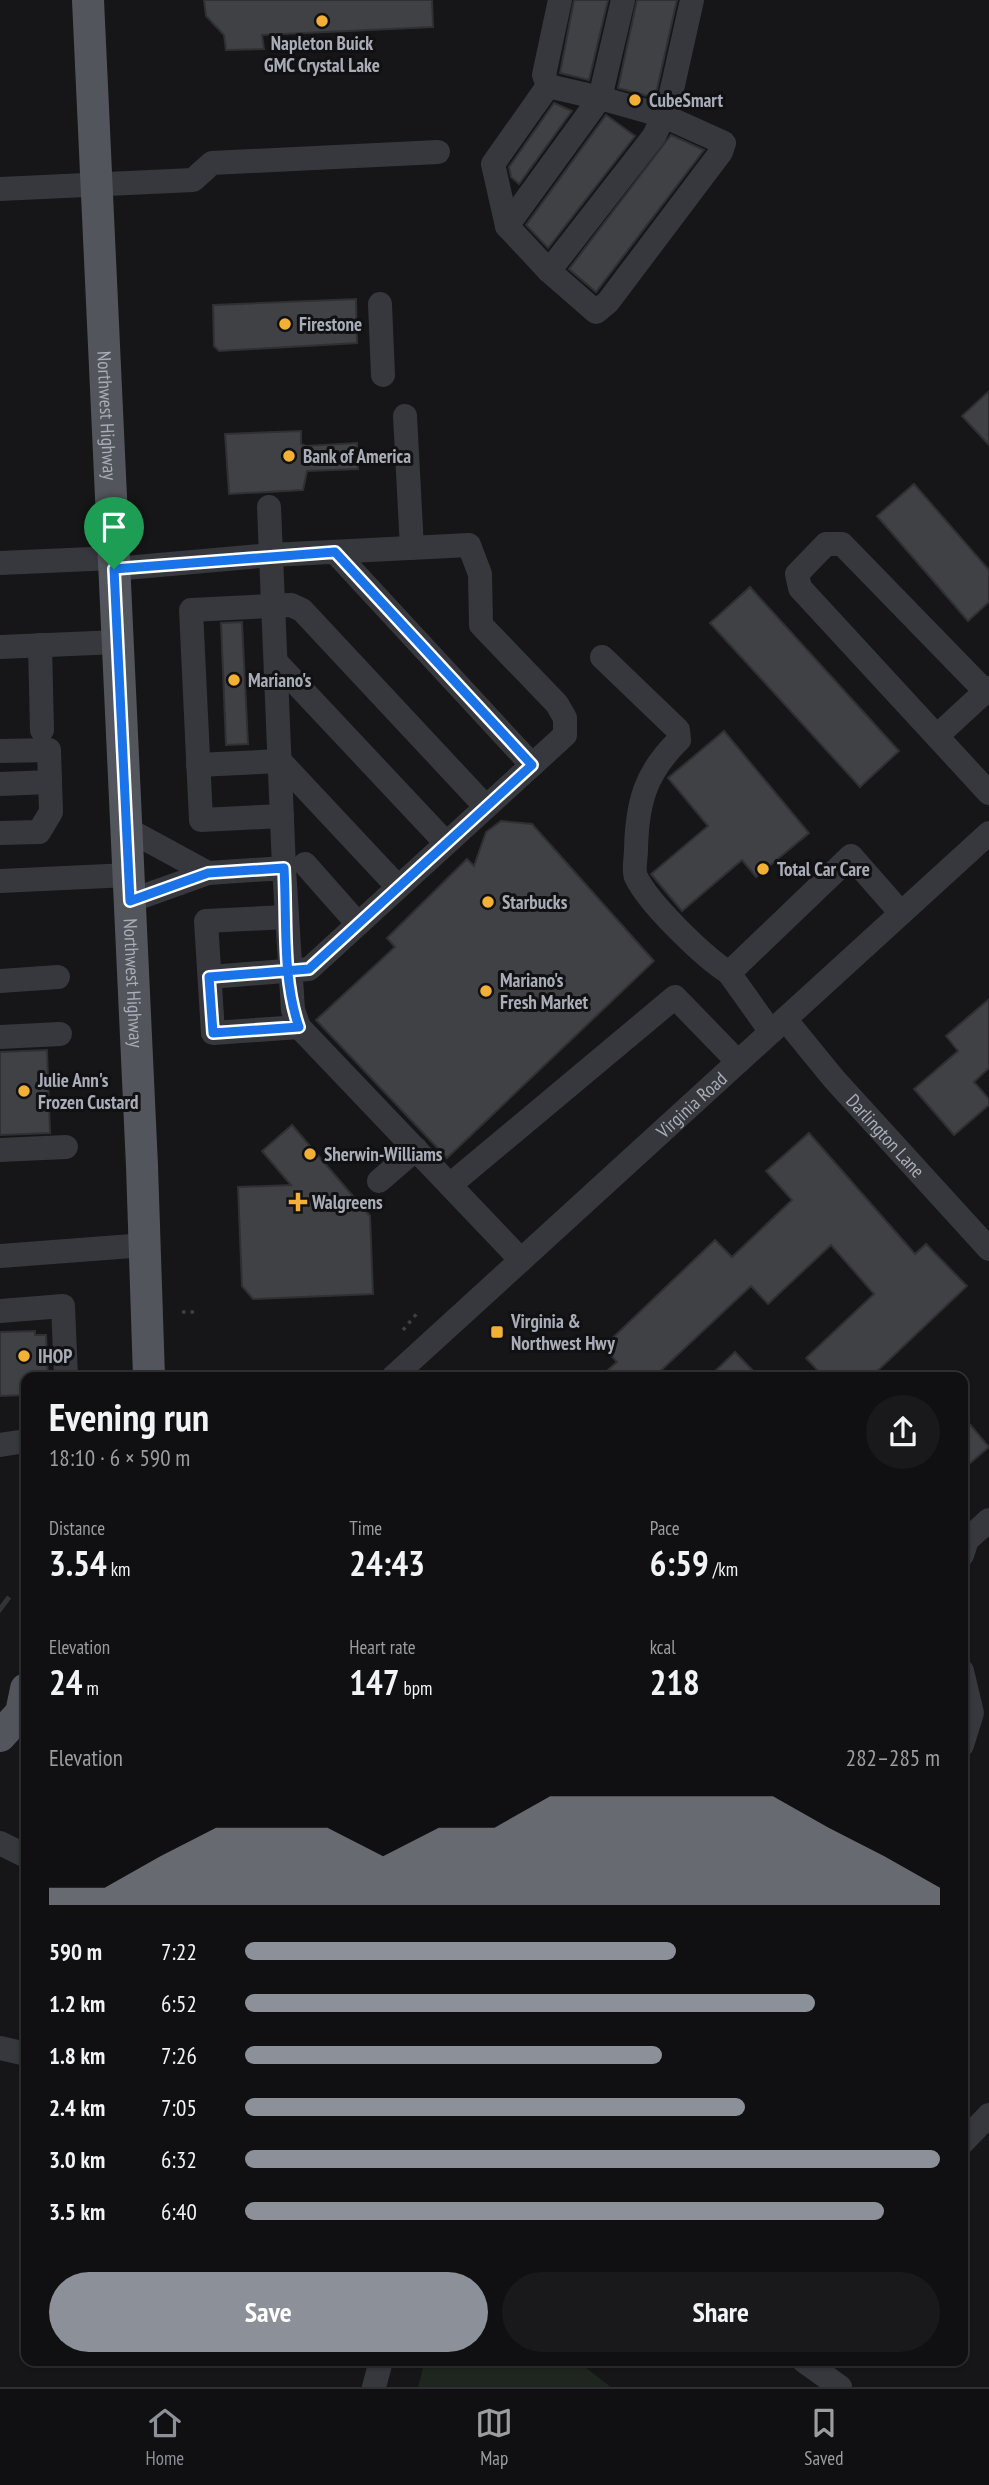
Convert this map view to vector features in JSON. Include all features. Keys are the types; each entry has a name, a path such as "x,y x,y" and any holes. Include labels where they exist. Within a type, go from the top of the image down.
{"main road":[{"name":"Northwest Highway","path":"88,0 127,829 149,1372"}],"street":[{"path":"548,86 544,75 560,0"},
{"path":"507,226 600,98 623,0"},
{"path":"550,271 653,136 664,116 692,0"},
{"path":"548,86 664,116 724,143 721,152 608,302 596,312 550,271 507,226 493,164 548,86"},
{"path":"0,189 193,180 212,163 438,152"},
{"path":"380,304 383,375"},
{"path":"405,416 412,548"},
{"path":"269,507 282,816 295,866 287,917 293,1010 299,1027 521,1260"},
{"path":"937,736 987,690 842,544 826,544 797,574 800,588 989,793"},
{"path":"0,563 114,564 469,545 480,574 481,625 557,704 565,718 565,735 309,969 209,977"},
{"path":"335,552 532,765"},
{"path":"282,816 201,820 191,610 291,605 302,610 321,627 486,807"},
{"path":"0,647 118,642"},
{"path":"40,645 42,730"},
{"name":"Darlington Lane","path":"602,657 677,730 679,740 660,759 643,790 636,832 635,875 662,910 834,1079 989,1249"},
{"path":"276,662 446,843"},
{"path":"0,751 49,750 51,812 39,832 0,834"},
{"path":"198,765 280,761 398,887"},
{"path":"0,784 50,782"},
{"path":"127,829 208,873"},
{"name":"Virginia Road","path":"398,1372 989,832"},
{"path":"729,973 851,856 901,913"},
{"path":"0,881 129,888 208,873 295,866 358,924"},
{"path":"287,917 206,921 213,1033 299,1027"},
{"path":"0,981 58,977"},
{"path":"450,1185 675,998 738,1062"},
{"path":"0,1037 60,1034"},
{"path":"0,1150 66,1147"},
{"path":"379,1181 416,1149"},
{"path":"0,1256 145,1245"},
{"path":"0,1311 63,1306 66,1372"},
{"path":"0,1445 21,1442"},
{"path":"968,1539 989,1520"},
{"path":"968,1685 981,1715 968,1736"},
{"path":"0,1843 21,1854"},
{"path":"0,2049 21,2053"},
{"path":"968,2137 989,2115"},
{"path":"374,2387 380,2366"},
{"path":"811,2366 840,2387"}],"path":[{"path":"403,1330 419,1311"},
{"path":"182,1312 198,1312"}],"shaded area":[{"path":"424,2366 584,2366 611,2387 418,2387"}],"building":[{"name":"Napleton Buick GMC Crystal Lake","path":"204,0 432,0 433,27 262,35 264,49 226,50 224,35 206,16"},
{"path":"574,0 608,0 589,80 560,73"},
{"path":"637,0 677,0 655,98 618,88"},
{"path":"554,103 572,111 519,184 511,177 509,167"},
{"path":"606,115 635,136 548,248 526,225"},
{"path":"671,135 704,150 596,292 569,269"},
{"name":"Firestone","path":"356,299 357,343 219,351 214,346 213,305"},
{"path":"989,391 989,445 962,416"},
{"name":"Bank of America","path":"301,431 301,444 306,446 357,443 358,469 307,471 303,490 229,494 225,434"},
{"path":"914,484 989,570 989,602 968,621 877,516"},
{"path":"750,587 899,751 860,787 710,623"},
{"name":"Mariano's","path":"242,622 248,744 226,745 221,623"},
{"path":"724,731 809,833 756,877 742,860 682,911 651,874 708,826 668,778"},
{"name":"Mariano's Fresh Market","path":"501,821 532,824 654,961 447,1158 316,1020 395,947 387,938 467,859 474,866 486,832"},
{"path":"989,999 989,1068 974,1082 989,1099 989,1105 954,1135 914,1089 958,1051 946,1036"},
{"name":"Julie Ann's Frozen Custard","path":"47,1050 50,1133 0,1135 0,1052"},
{"name":"Walgreens","path":"292,1125 370,1216 373,1294 253,1299 242,1286 238,1187 291,1185 262,1151"},
{"path":"809,1133 915,1254 926,1244 967,1286 876,1372 819,1372 806,1358 874,1294 831,1245 768,1304 751,1286 659,1372 606,1372 617,1362 603,1347 715,1240 732,1257 792,1200 766,1171"},
{"name":"IHOP","path":"35,1331 35,1335 46,1335 48,1372 21,1372 21,1395 0,1396 0,1332"},
{"path":"735,1352 754,1372 714,1372"},
{"path":"968,1422 989,1447 968,1465"}],"tunnel":[{"path":"0,1605 4,1608"}],"place":[{"name":"Napleton Buick GMC Crystal Lake","path":"322,21"},
{"name":"CubeSmart","path":"635,100"},
{"name":"Firestone","path":"285,324"},
{"name":"Bank of America","path":"289,456"},
{"name":"Mariano's","path":"234,680"},
{"name":"Total Car Care","path":"763,869"},
{"name":"Starbucks","path":"488,902"},
{"name":"Mariano's Fresh Market","path":"486,991"},
{"name":"Julie Ann's Frozen Custard","path":"24,1091"},
{"name":"Sherwin-Williams","path":"310,1154"},
{"name":"Walgreens","path":"298,1202"},
{"name":"Virginia & Northwest Hwy","path":"497,1332"},
{"name":"IHOP","path":"24,1356"}],"route":[{"path":"114,569 130,901 208,873 284,868 289,972 293,1010 299,1027 213,1033 209,977 289,972 309,969 532,765 335,552 114,569"}]}
